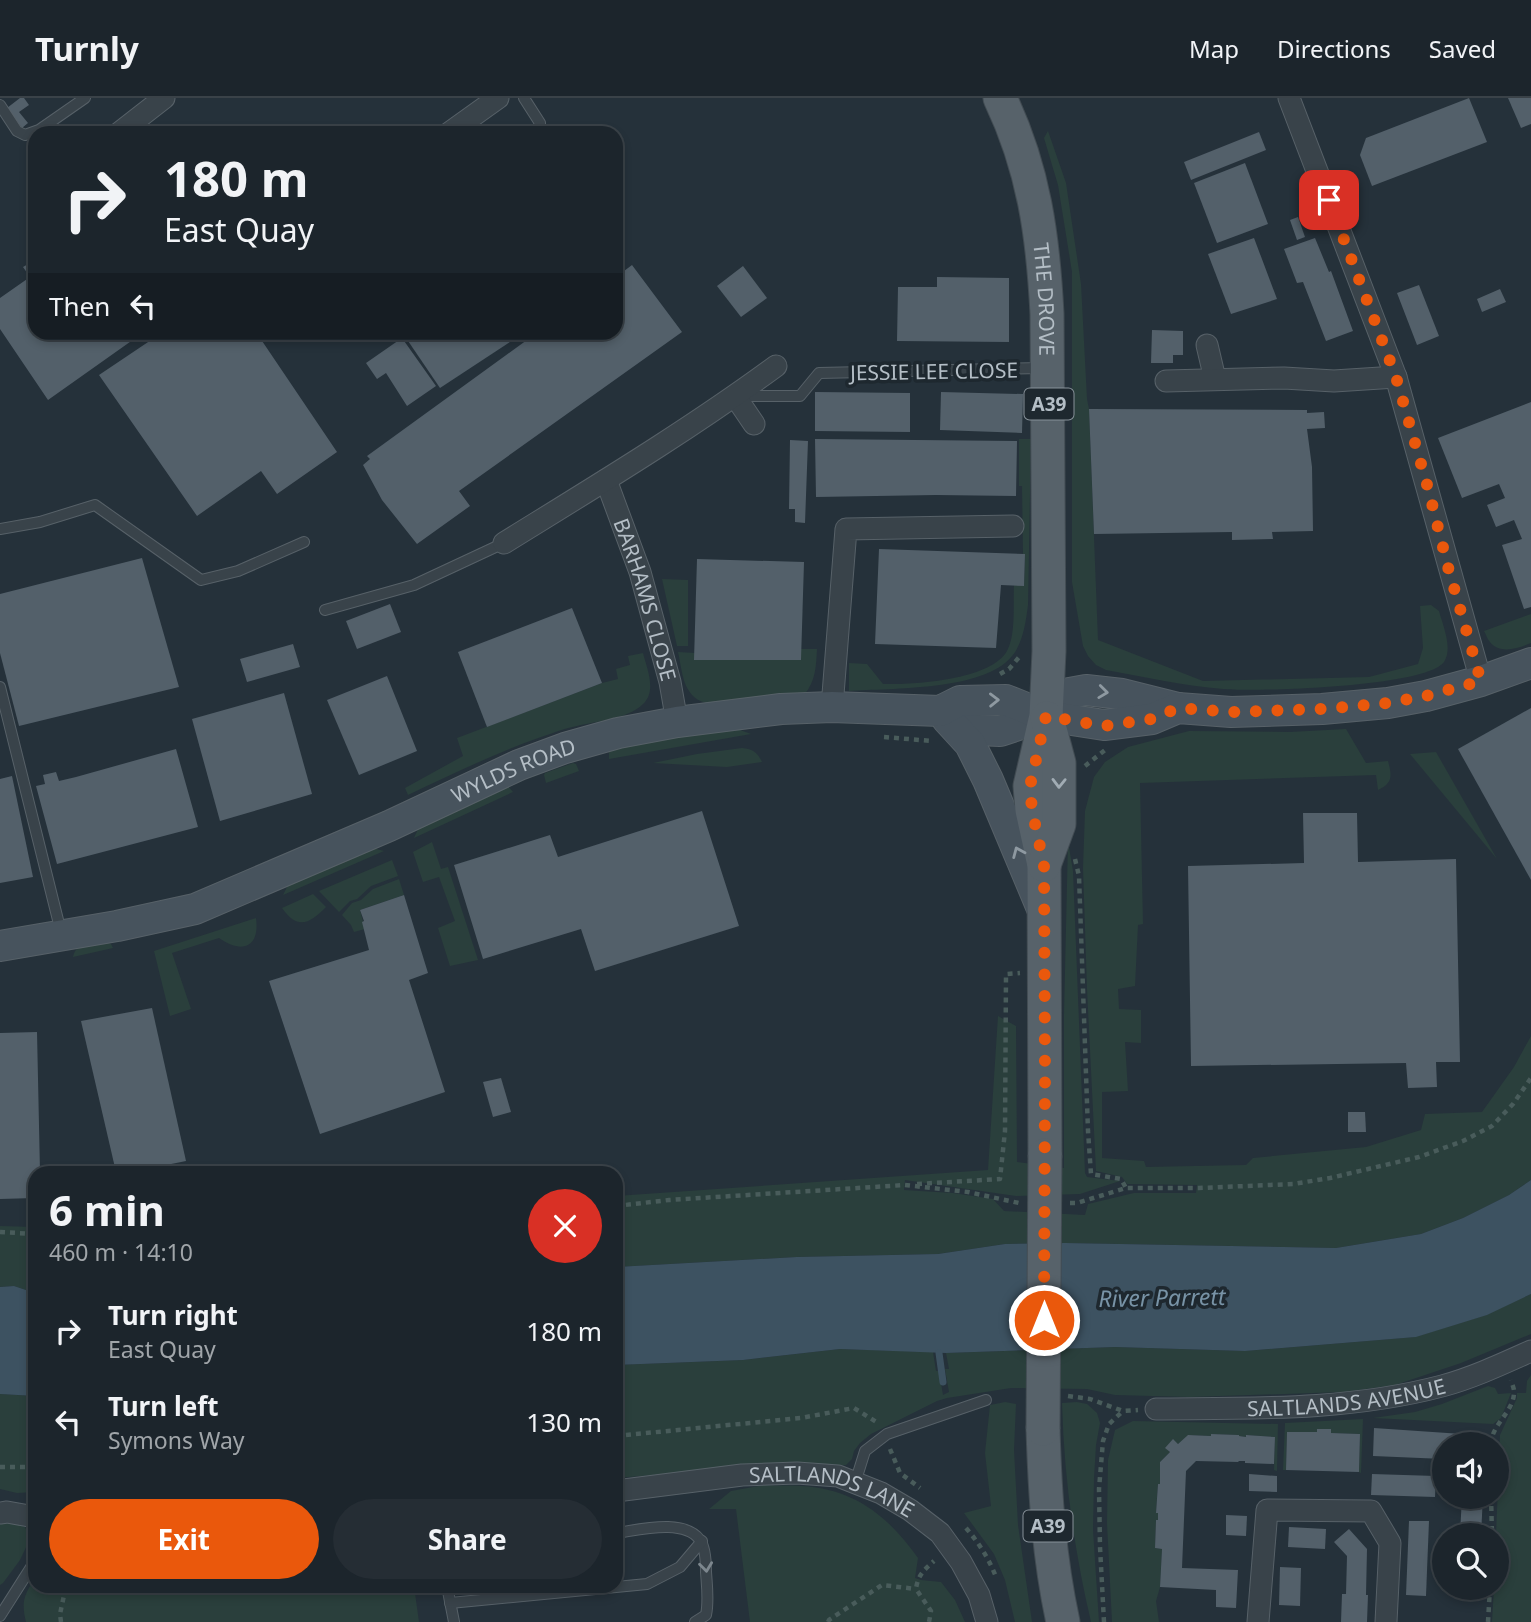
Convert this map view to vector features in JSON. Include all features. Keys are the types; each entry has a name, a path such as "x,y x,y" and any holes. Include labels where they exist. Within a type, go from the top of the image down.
{"main road":[{"name":"THE DROVE","path":"1000,98 1029,173 1045,268 1050,642 1046,716"},
{"name":"A39","path":"1046,716 1030,786 1032,810 1044,865 1043,1429 1047,1518 1063,1622"}],"street":[{"path":"128,126 164,98"},
{"path":"459,126 498,98"},
{"path":"1291,99 1396,377 1481,681 1531,663"},
{"path":"1207,345 1215,379"},
{"path":"504,542 606,480 776,366"},
{"path":"1166,381 1284,378 1334,381 1396,377"},
{"path":"735,396 754,424"},
{"name":"BARHAMS CLOSE","path":"606,480 640,572 670,682 677,722"},
{"path":"832,707 846,529 1013,526"},
{"name":"WYLDS ROAD","path":"0,946 117,926 195,909 377,831 519,765 618,733 677,722 781,709 832,707 940,711 960,701 1006,700 1046,716 1104,726 1152,719 1178,708 1231,712 1322,709 1388,703 1481,681"},
{"path":"940,711 970,744 988,779 1044,915"},
{"name":"SALTLANDS AVENUE","path":"1156,1409 1327,1406 1386,1398 1443,1386 1531,1352"},
{"name":"SALTLANDS LANE","path":"623,1490 742,1475 797,1473 838,1476 881,1493 910,1510 940,1533 961,1562 979,1595 987,1622"},
{"path":"1258,1622 1267,1510 1371,1511 1390,1543 1386,1622"},
{"path":"0,1513 28,1516"}],"lane":[{"path":"45,126 85,98"},
{"path":"524,98 540,123 539,126"},
{"path":"0,105 17,131 28,134"},
{"name":"JESSIE LEE CLOSE","path":"735,396 800,396 819,373 1048,368"},
{"path":"0,529 40,522 95,505 201,580 238,571 304,542"},
{"path":"325,610 414,585 504,542"},
{"path":"0,687 62,936"},
{"path":"855,1483 865,1451 887,1434 986,1400"},
{"path":"623,1532 669,1527 689,1529 702,1541 709,1603 706,1615 695,1622"},
{"path":"623,1586 647,1584 680,1567 702,1541"},
{"path":"1,1619 28,1573"},
{"path":"448,1593 454,1622"},
{"path":"450,1603 554,1593"}],"path":[{"path":"997,676 1009,669 1025,651"},
{"path":"872,736 933,741 942,746"},
{"path":"1080,774 1086,764 1112,745"},
{"path":"1073,849 1079,876 1091,1174 1121,1179 1126,1188 1293,1184 1330,1178 1419,1157 1463,1141 1492,1126 1513,1104 1531,1078"},
{"path":"623,1205 1000,1179 1005,1131 1006,974 1023,973"},
{"path":"0,1233 28,1234"},
{"path":"1494,1432 1506,1415 1514,1394 1507,1362"},
{"path":"623,1435 801,1418 854,1408 877,1421 887,1434"},
{"path":"1104,1622 1100,1512 1103,1441 1109,1424 1123,1411"},
{"path":"0,1467 28,1467"},
{"path":"929,1622 931,1611 916,1590 918,1579 950,1546 969,1532"},
{"path":"828,1622 882,1585 916,1590"},
{"path":"61,1622 64,1593"},
{"path":"1488,1622 1489,1600"}],"green space":[{"path":"1048,131 1066,183 1081,284 1098,640 1203,681 1369,677 1418,664 1423,648 1420,606 1431,605 1439,611 1446,637 1448,650 1444,662 1431,670 1407,677 1375,682 1242,690 1194,686 1106,670 1096,665 1088,656 1083,646 1072,582 1072,272 1058,185 1044,138"},
{"path":"1019,439 1031,439 1028,605 1016,651 999,667 981,676 959,682 912,688 849,691 849,663 867,664 883,684 931,682 985,669 1007,651 1013,628 1014,585 1024,585"},
{"path":"662,579 688,580 688,646 677,646"},
{"path":"1531,614 1531,643 1526,645 1510,649 1499,648 1490,642 1484,631"},
{"path":"801,649 817,649 813,679 804,695 711,704 702,702 690,692 683,678 678,652 695,653 695,660 800,660"},
{"path":"643,653 650,686 647,699 637,709 524,743 408,795 405,788 463,756 457,738 618,679 616,669 630,665 628,656"},
{"path":"732,727 751,734 609,759 610,749"},
{"path":"1346,729 1366,763 1388,761 1390,778 1386,785 1378,790 1376,775 1140,783 1143,924 1138,925 1135,986 1118,989 1119,1009 1141,1010 1141,1043 1125,1042 1128,1091 1102,1092 1102,1158 1144,1161 1146,1167 1246,1165 1253,1158 1366,1147 1421,1130 1425,1114 1482,1112 1514,1067 1531,1036 1531,1180 1509,1195 1463,1218 1421,1234 1336,1248 1005,1244 938,1254 797,1257 623,1267 623,1196 988,1170 998,1016 1016,1026 1017,1162 1064,1168 1068,841 1073,871 1085,1173 1087,1177 1120,1181 1080,1194 1016,1196 905,1180 904,1190 993,1199 1004,1211 1085,1215 1088,1204 1134,1193 1196,1193 1197,1185 1127,1184 1122,1177 1096,1171 1083,868 1085,811 1094,777 1105,762 1128,747 1189,731 1290,732"},
{"path":"742,748 754,752 762,762 727,767 653,763 697,754"},
{"path":"1436,752 1497,859 1410,754"},
{"path":"573,763 579,771 546,783 545,773"},
{"path":"508,786 513,792 414,838 424,823"},
{"path":"432,842 441,869 448,867 478,960 450,966 438,928 455,921 439,877 423,882 413,852"},
{"path":"373,848 384,851 283,895 288,885"},
{"path":"392,860 398,876 371,886 339,912 319,891"},
{"path":"399,879 404,895 360,910 365,929 354,932 342,915 352,903 361,900 373,889"},
{"path":"313,894 326,907 309,920 293,920 282,908"},
{"path":"256,918 255,936 248,945 235,946 219,938 172,953 191,1009 170,1016 154,951"},
{"path":"105,941 113,948 73,957 81,946"},
{"path":"0,1226 28,1227 28,1291 14,1286 0,1287"},
{"path":"1531,1294 1531,1334 1461,1363 1395,1385 1344,1392 1190,1397 1115,1395 1087,1389 1011,1388 937,1401 871,1434 860,1443 846,1465 804,1463 623,1477 623,1365 743,1360 840,1349 933,1352 943,1395 949,1392 945,1369 949,1369 946,1353 1115,1347 1245,1351 1415,1337 1486,1315"},
{"path":"1531,1375 1531,1622 1492,1622 1493,1600 1509,1600 1509,1523 1496,1523 1497,1509 1509,1509 1509,1432 1501,1432 1517,1393 1526,1393 1527,1381"},
{"path":"1488,1386 1495,1388 1498,1394 1511,1393 1501,1418 1493,1424 1373,1418 1415,1412"},
{"path":"0,1394 28,1396 28,1492 0,1489"},
{"path":"1005,1402 1016,1404 1014,1450 1018,1525 1032,1622 1015,1622 1005,1580 994,1554 964,1513 991,1506 985,1453 990,1405"},
{"path":"1062,1403 1087,1404 1097,1413 1100,1423 1096,1445 1093,1530 1099,1622 1091,1622 1075,1540 1068,1486"},
{"path":"1363,1419 1361,1473 1360,1434 1331,1433 1331,1429 1287,1432 1286,1470 1283,1470 1285,1423"},
{"path":"1133,1421 1278,1424 1277,1471 1274,1470 1275,1437 1189,1435 1178,1444 1173,1440 1166,1448 1170,1452 1160,1462 1156,1512 1158,1520 1155,1548 1162,1549 1160,1587 1156,1601 1159,1622 1112,1622 1107,1523 1108,1460 1115,1430"},
{"path":"764,1485 821,1488 854,1499 869,1508 895,1530 918,1558 915,1578 941,1582 955,1600 965,1622 750,1622 736,1509 709,1509 731,1491"},
{"path":"11,1521 25,1527 28,1543 20,1560 0,1585 0,1523"},
{"path":"28,1589 28,1593 415,1593 419,1622 26,1622 24,1599"}],"water":[{"name":"River Parrett","path":"1531,1180 1531,1294 1487,1315 1416,1337 1245,1351 1115,1347 946,1353 840,1349 743,1360 623,1365 623,1267 797,1257 938,1254 1005,1244 1336,1248 1421,1234 1463,1218 1509,1195"},
{"path":"14,1286 28,1291 28,1396 0,1394 0,1287"}],"building":[{"path":"24,98 29,105 19,112 28,123 22,128 7,108"},
{"path":"1469,98 1487,142 1372,186 1360,155 1366,138"},
{"path":"1508,98 1531,98 1531,124 1521,128"},
{"path":"1259,132 1266,150 1191,180 1184,162"},
{"path":"1245,163 1268,224 1217,243 1194,183"},
{"path":"1298,217 1305,237 1297,240 1290,220"},
{"path":"1254,238 1277,299 1231,314 1208,254"},
{"path":"1315,238 1329,272 1331,271 1353,331 1326,341 1303,282 1297,283 1284,249"},
{"path":"632,265 682,332 459,491 470,506 417,544 382,500 363,465 370,459 367,456 527,340 623,340 623,272"},
{"path":"743,266 767,298 741,317 717,286"},
{"path":"937,277 1009,278 1009,342 897,341 898,287 937,287"},
{"path":"28,278 28,340 133,340 48,400 0,329 0,298"},
{"path":"1419,285 1439,336 1417,345 1397,293"},
{"path":"1500,289 1506,302 1482,312 1477,299"},
{"path":"1152,330 1183,331 1183,355 1173,355 1173,363 1151,363"},
{"path":"151,340 261,340 337,452 277,494 261,471 197,516 99,375"},
{"path":"399,340 403,340 436,386 407,406 386,373 377,379 366,363"},
{"path":"407,340 513,340 440,388"},
{"path":"815,392 910,393 910,432 815,431"},
{"path":"941,392 1023,394 1022,433 940,430"},
{"path":"1531,402 1531,607 1524,609 1502,545 1522,539 1514,520 1496,527 1487,505 1505,498 1499,484 1462,498 1438,438"},
{"path":"1089,409 1324,412 1325,428 1307,429 1312,467 1313,531 1272,532 1273,539 1232,540 1232,532 1094,534"},
{"path":"815,439 1017,441 1016,496 816,497"},
{"path":"790,440 808,441 805,523 795,522 795,509 789,509"},
{"path":"879,549 1025,554 1024,586 1001,585 996,648 875,644"},
{"path":"142,558 179,687 19,726 0,653 0,594"},
{"path":"697,559 804,562 801,660 694,660"},
{"path":"390,604 401,632 357,649 346,621"},
{"path":"572,608 602,683 487,727 458,652"},
{"path":"293,644 300,667 247,682 240,659"},
{"path":"387,676 417,751 359,775 327,700"},
{"path":"284,693 312,794 220,821 192,719"},
{"path":"1531,708 1531,880 1458,749"},
{"path":"176,749 198,827 57,864 36,786 45,784 43,775 56,772 59,781"},
{"path":"12,776 33,877 0,883 0,779"},
{"path":"702,811 739,926 595,971 581,929 483,959 454,865 550,835 558,857"},
{"path":"1303,813 1357,813 1358,862 1456,859 1460,1062 1436,1062 1437,1087 1408,1088 1406,1063 1191,1066 1188,866 1304,863"},
{"path":"404,895 428,973 409,980 445,1092 320,1134 269,981 369,950 360,910"},
{"path":"152,1008 186,1161 161,1166 115,1166 81,1021"},
{"path":"37,1032 40,1166 28,1166 28,1198 0,1199 0,1033"},
{"path":"501,1078 511,1112 493,1117 483,1082"},
{"path":"1348,1112 1365,1112 1366,1132 1348,1132"},
{"path":"1374,1428 1433,1432 1432,1458 1373,1456"},
{"path":"1317,1429 1331,1429 1331,1433 1360,1434 1359,1472 1286,1470 1287,1432 1317,1432"},
{"path":"1188,1435 1275,1437 1274,1464 1196,1461 1186,1471 1182,1568 1238,1570 1236,1608 1216,1607 1216,1590 1160,1587 1162,1549 1155,1548 1160,1462 1170,1452 1165,1448 1173,1439 1178,1444"},
{"path":"1249,1474 1277,1476 1277,1492 1249,1491"},
{"path":"1372,1474 1432,1476 1432,1497 1371,1495"},
{"path":"1461,1509 1482,1509 1482,1523 1461,1523"},
{"path":"1226,1515 1247,1516 1246,1536 1226,1535"},
{"path":"1409,1521 1429,1521 1426,1596 1406,1595"},
{"path":"1289,1527 1326,1529 1325,1549 1288,1547"},
{"path":"1349,1529 1367,1549 1367,1622 1341,1622 1342,1594 1346,1594 1347,1556 1334,1542"},
{"path":"1280,1567 1301,1568 1300,1606 1279,1605"}],"waterway":[{"path":"939,1353 943,1382"}],"route":[{"path":"1044,1320 1044,865 1032,810 1030,786 1046,716 1104,726 1152,719 1178,708 1231,712 1322,709 1388,703 1481,681 1396,377 1329,200"}]}
